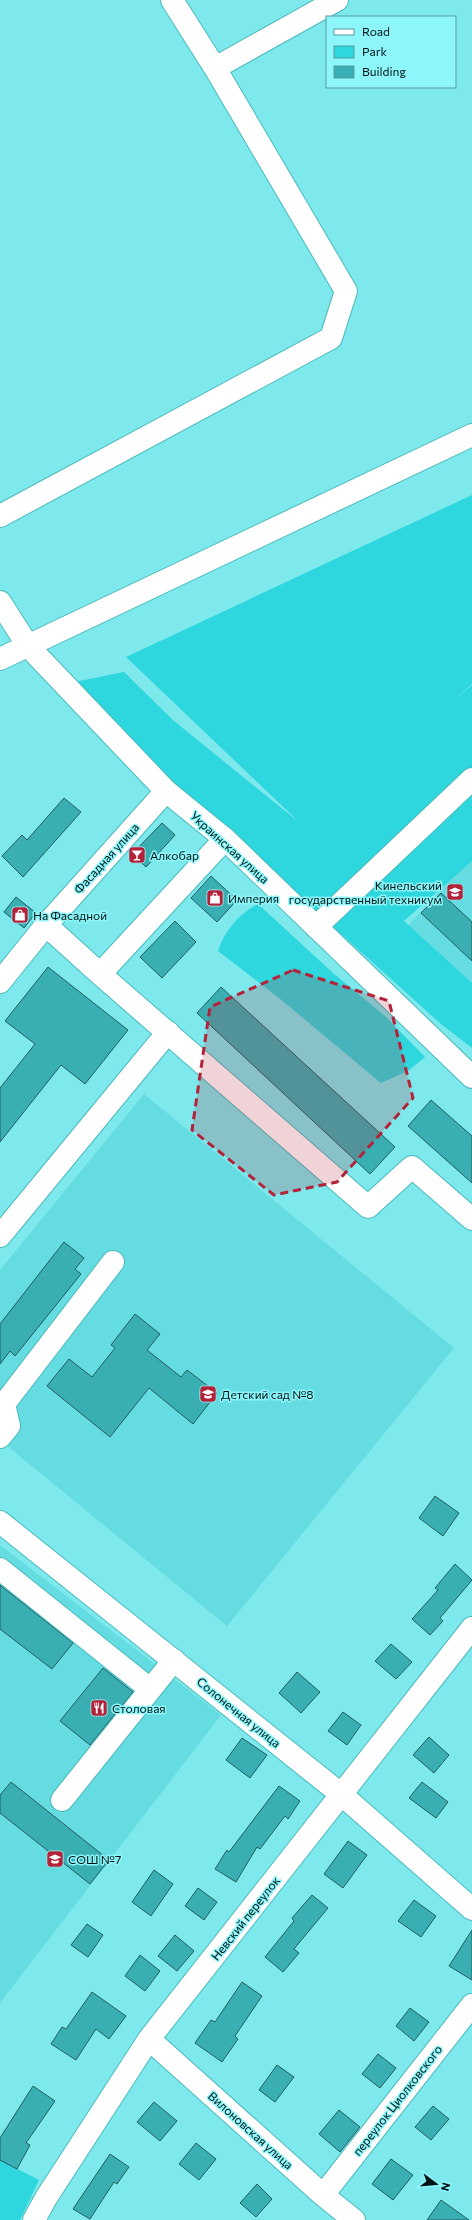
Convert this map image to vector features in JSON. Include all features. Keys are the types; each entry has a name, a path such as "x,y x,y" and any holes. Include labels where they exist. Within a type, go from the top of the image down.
{"street":[{"path":"0,516 331,338 346,291 215,68 172,0"},
{"path":"215,68 337,0"},
{"path":"0,659 472,435"},
{"name":"Украинская улица","path":"0,602 28,646 166,791 225,839 472,1076"},
{"path":"316,927 472,779"},
{"name":"Фасадная улица","path":"0,982 46,924 166,791"},
{"path":"100,974 225,839"},
{"path":"46,924 100,974 368,1207 412,1167 472,1219"},
{"path":"0,1236 168,1032"},
{"path":"0,1437 9,1426 4,1404 113,1262"},
{"name":"Солонечная улица","path":"0,1522 342,1796 472,1909"},
{"path":"0,1569 150,1689"},
{"name":"Невский переулок","path":"34,2220 46,2198 149,2039 342,1796 472,1628"},
{"path":"62,1800 174,1660"},
{"name":"переулок Циолковского","path":"323,2195 472,2005"},
{"name":"Вилоновская улица","path":"149,2039 323,2195 354,2220"}],"highlighted area":[{"path":"293,970 389,1001 413,1098 337,1182 274,1195 192,1130 210,1007"}],"shaded area":[{"name":"Кинельский государственный техникум","path":"472,855 472,992 404,930"},
{"name":"Детский сад №8","path":"144,1094 454,1348 227,1626 0,1440 0,1270"},
{"name":"СОШ №7","path":"0,1545 221,1715 0,2003"}],"green space":[{"path":"472,495 472,684 452,702 472,685 472,861 404,921 472,983 472,1048 442,1025 64,684 124,672 174,721 300,823 126,657"},
{"path":"258,904 333,973 385,1016 425,1057 408,1071 381,1083 279,998 218,951 225,936 234,923 251,908"},
{"path":"0,2160 39,2180 20,2220 0,2220"}],"building":[{"path":"64,798 81,812 23,877 2,856 22,835 27,840"},
{"path":"162,823 175,835 146,867 132,854"},
{"path":"211,876 237,900 217,922 191,898"},
{"path":"441,893 472,922 472,961 421,913"},
{"path":"16,897 36,913 24,928 4,912"},
{"path":"175,921 196,942 162,978 140,957"},
{"path":"48,967 128,1030 85,1084 61,1065 0,1142 0,1088 35,1044 5,1021"},
{"path":"221,987 395,1147 370,1174 197,1013"},
{"path":"431,1100 472,1136 472,1183 408,1126"},
{"path":"64,1242 84,1258 75,1269 81,1274 15,1356 10,1351 0,1364 0,1324"},
{"path":"135,1314 160,1334 147,1350 181,1377 187,1370 217,1393 193,1424 149,1388 110,1437 47,1386 69,1359 92,1377 115,1348 111,1345"},
{"path":"435,1496 459,1513 443,1536 419,1518"},
{"path":"455,1564 472,1580 440,1618 443,1621 430,1635 412,1619 438,1590 435,1588"},
{"path":"0,1585 73,1643 52,1669 0,1629"},
{"path":"391,1644 412,1662 396,1679 375,1661"},
{"name":"Столовая","path":"103,1668 133,1692 90,1745 60,1721"},
{"path":"297,1672 320,1692 301,1713 279,1693"},
{"path":"343,1712 361,1725 347,1745 328,1731"},
{"path":"429,1737 449,1755 434,1773 413,1755"},
{"path":"242,1738 267,1755 250,1778 226,1760"},
{"path":"11,1782 109,1860 90,1884 0,1813 0,1795"},
{"path":"422,1782 448,1802 436,1818 409,1798"},
{"path":"279,1786 300,1801 288,1819 285,1816 260,1849 257,1847 236,1882 215,1869 227,1850 229,1852"},
{"path":"348,1841 367,1855 343,1888 324,1874"},
{"path":"154,1870 173,1884 151,1916 132,1902"},
{"path":"198,1888 217,1902 204,1920 185,1906"},
{"path":"312,1895 328,1908 294,1949 299,1953 283,1972 265,1957 294,1921 292,1918"},
{"path":"414,1900 436,1916 421,1937 398,1921"},
{"path":"87,1924 103,1935 88,1957 71,1945"},
{"path":"472,1930 472,1980 449,1966"},
{"path":"175,1935 194,1951 177,1971 158,1956"},
{"path":"140,1955 160,1971 145,1991 125,1976"},
{"path":"242,1982 262,1996 235,2036 238,2039 222,2062 195,2043 211,2020 215,2022"},
{"path":"92,1992 126,2016 109,2039 96,2029 76,2060 51,2044 62,2027 66,2029"},
{"path":"410,2008 429,2022 414,2041 396,2026"},
{"path":"378,2054 396,2068 380,2088 362,2074"},
{"path":"277,2065 294,2077 275,2102 259,2090"},
{"path":"33,2086 55,2101 26,2143 30,2145 17,2169 0,2160 0,2138"},
{"path":"154,2102 177,2121 160,2141 137,2122"},
{"path":"433,2106 449,2119 431,2140 415,2127"},
{"path":"339,2110 360,2127 340,2152 319,2134"},
{"path":"196,2143 216,2159 199,2180 179,2164"},
{"path":"110,2154 129,2167 117,2184 114,2182 90,2219 73,2209"},
{"path":"391,2159 413,2175 393,2200 372,2184"},
{"path":"257,2184 272,2199 256,2217 240,2203"},
{"path":"441,2200 469,2220 427,2220"}],"place":[{"name":"Алкобар","path":"137,855"},
{"name":"Кинельский государственный техникум","path":"455,892"},
{"name":"Империя","path":"215,898"},
{"name":"На Фасадной","path":"20,915"},
{"name":"Детский сад №8","path":"208,1394"},
{"name":"Столовая","path":"99,1708"},
{"name":"СОШ №7","path":"55,1859"}]}
